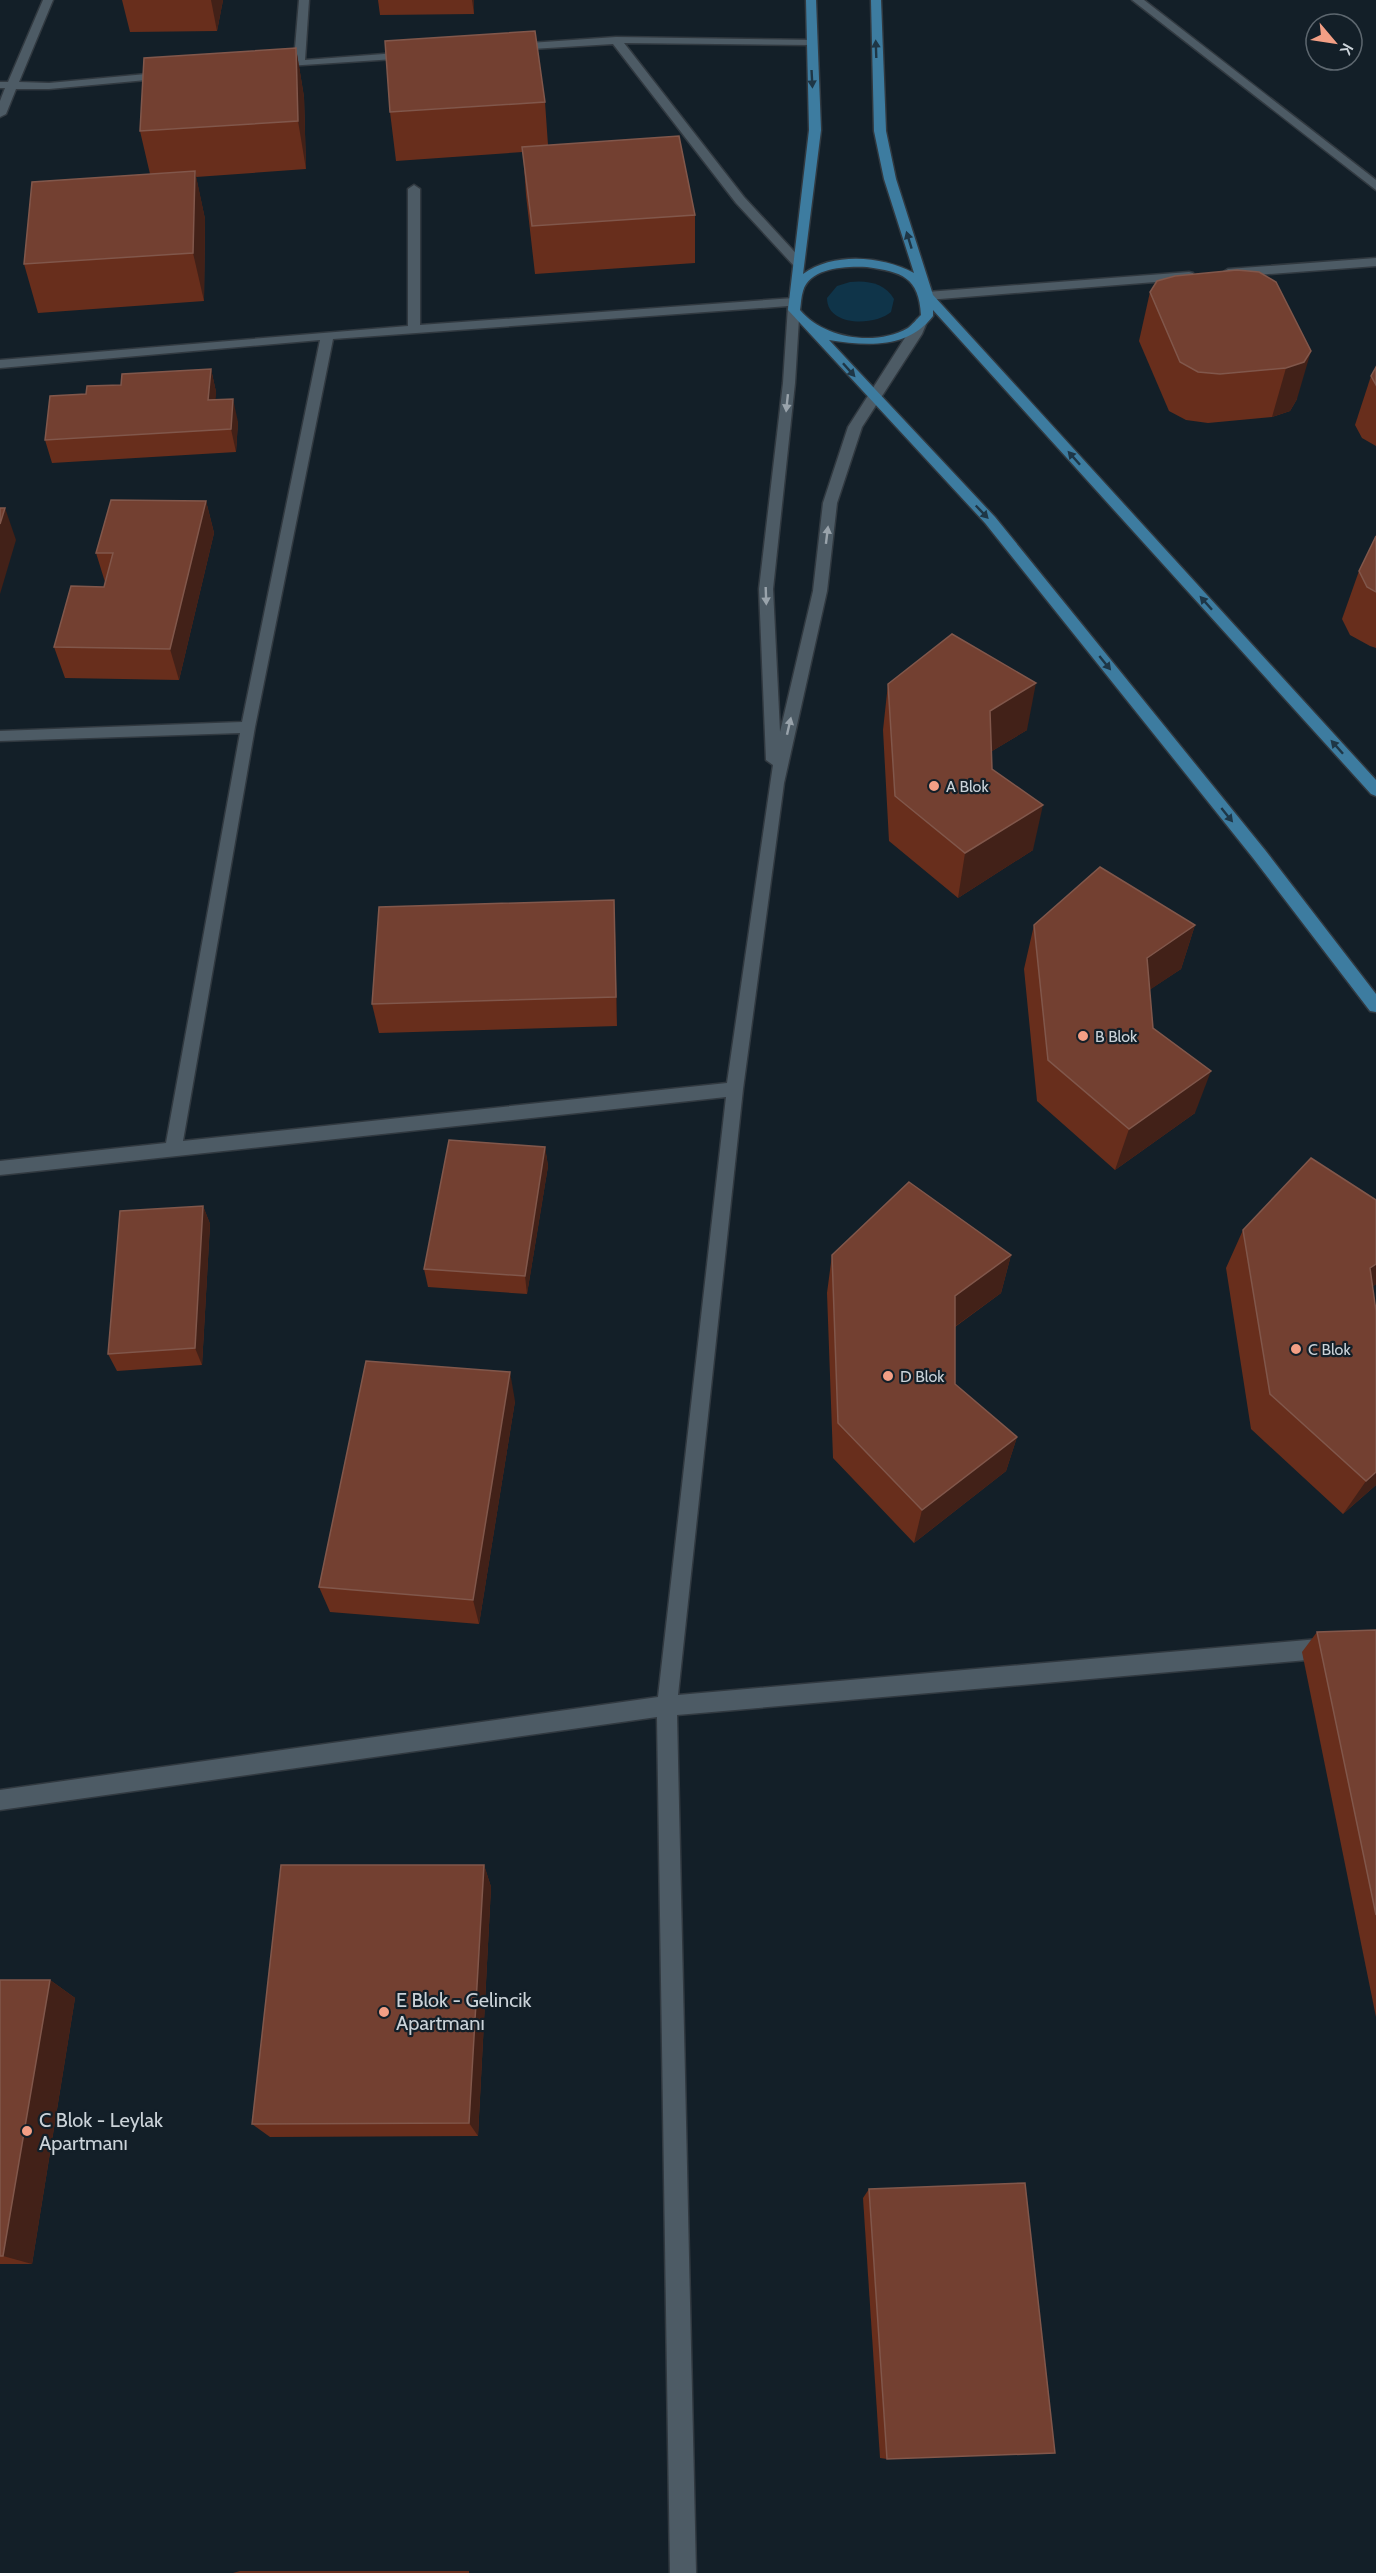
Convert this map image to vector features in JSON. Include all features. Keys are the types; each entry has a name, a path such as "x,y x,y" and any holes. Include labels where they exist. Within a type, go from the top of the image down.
{"main road":[{"path":"811,0 810,42 815,130 794,298 796,311 874,398 990,520 1251,844 1376,1006"},
{"path":"809,326 820,333 847,341 876,341 903,334 921,321 926,313 927,296 891,179 880,131 876,0"},
{"path":"794,298 806,278 815,272 853,262 881,265 906,274 923,288 927,296 1376,790"}],"street":[{"path":"0,114 6,85 48,0"},
{"path":"299,63 304,0"},
{"path":"1137,0 1376,186"},
{"path":"499,48 616,40 810,42"},
{"path":"616,40 740,200 799,264"},
{"path":"263,66 428,53"},
{"path":"6,85 49,86 180,74"},
{"path":"414,189 414,330"},
{"path":"927,296 1376,261"},
{"path":"0,364 794,298 789,383 766,589 776,783"},
{"path":"683,2573 667,1706 735,1089 776,783 820,591 830,503 855,427 921,321"},
{"path":"173,1150 248,727 327,336"},
{"path":"0,736 248,727"},
{"path":"0,1168 735,1089"},
{"path":"0,1800 667,1706 1376,1644"}],"shaded area":[{"path":"850,282 869,282 886,289 894,299 891,312 884,317 864,321 843,319 835,314 829,308 827,298 837,286"}],"building":[{"path":"535,31 545,102 390,112 385,41"},
{"path":"296,48 298,121 140,131 144,58"},
{"path":"679,136 695,215 532,226 522,147"},
{"path":"195,171 193,253 24,264 32,182"},
{"path":"1237,270 1259,272 1276,282 1311,351 1304,362 1286,368 1220,374 1198,372 1180,362 1150,292 1157,281 1175,276"},
{"path":"1376,367 1376,385 1371,376"},
{"path":"211,369 208,400 233,399 231,429 45,440 50,396 86,394 87,386 121,385 122,374"},
{"path":"111,500 206,501 170,649 54,647 71,586 104,587 113,553 96,553"},
{"path":"0,508 5,508 0,524"},
{"path":"1376,536 1376,592 1367,587 1359,571"},
{"name":"A Blok","path":"952,634 1036,683 990,711 992,769 1043,805 965,853 895,796 888,684"},
{"name":"B Blok","path":"1100,867 1195,925 1147,958 1153,1028 1211,1071 1129,1129 1048,1060 1034,925"},
{"path":"614,900 616,997 372,1004 379,907"},
{"path":"449,1140 545,1147 525,1276 424,1269"},
{"name":"C Blok","path":"1311,1158 1376,1200 1376,1264 1370,1268 1376,1311 1376,1472 1366,1481 1270,1394 1243,1230"},
{"name":"D Blok","path":"909,1182 1011,1255 955,1296 955,1384 1017,1437 922,1510 838,1423 832,1255"},
{"path":"203,1206 195,1348 108,1354 120,1211"},
{"path":"366,1361 510,1372 473,1600 319,1587"},
{"path":"1376,1630 1376,1915 1317,1632"},
{"name":"E Blok - Gelincik Apartmanı","path":"281,1865 484,1865 469,2123 252,2124"},
{"path":"0,1980 50,1980 3,2256 0,2256"},
{"path":"1025,2183 1055,2453 887,2459 869,2189"}],"place":[{"name":"A Blok","path":"934,786"},
{"name":"B Blok","path":"1083,1036"},
{"name":"C Blok","path":"1296,1349"},
{"name":"D Blok","path":"888,1376"},
{"name":"E Blok - Gelincik Apartmanı","path":"384,2012"},
{"name":"C Blok - Leylak Apartmanı","path":"27,2131"}]}
